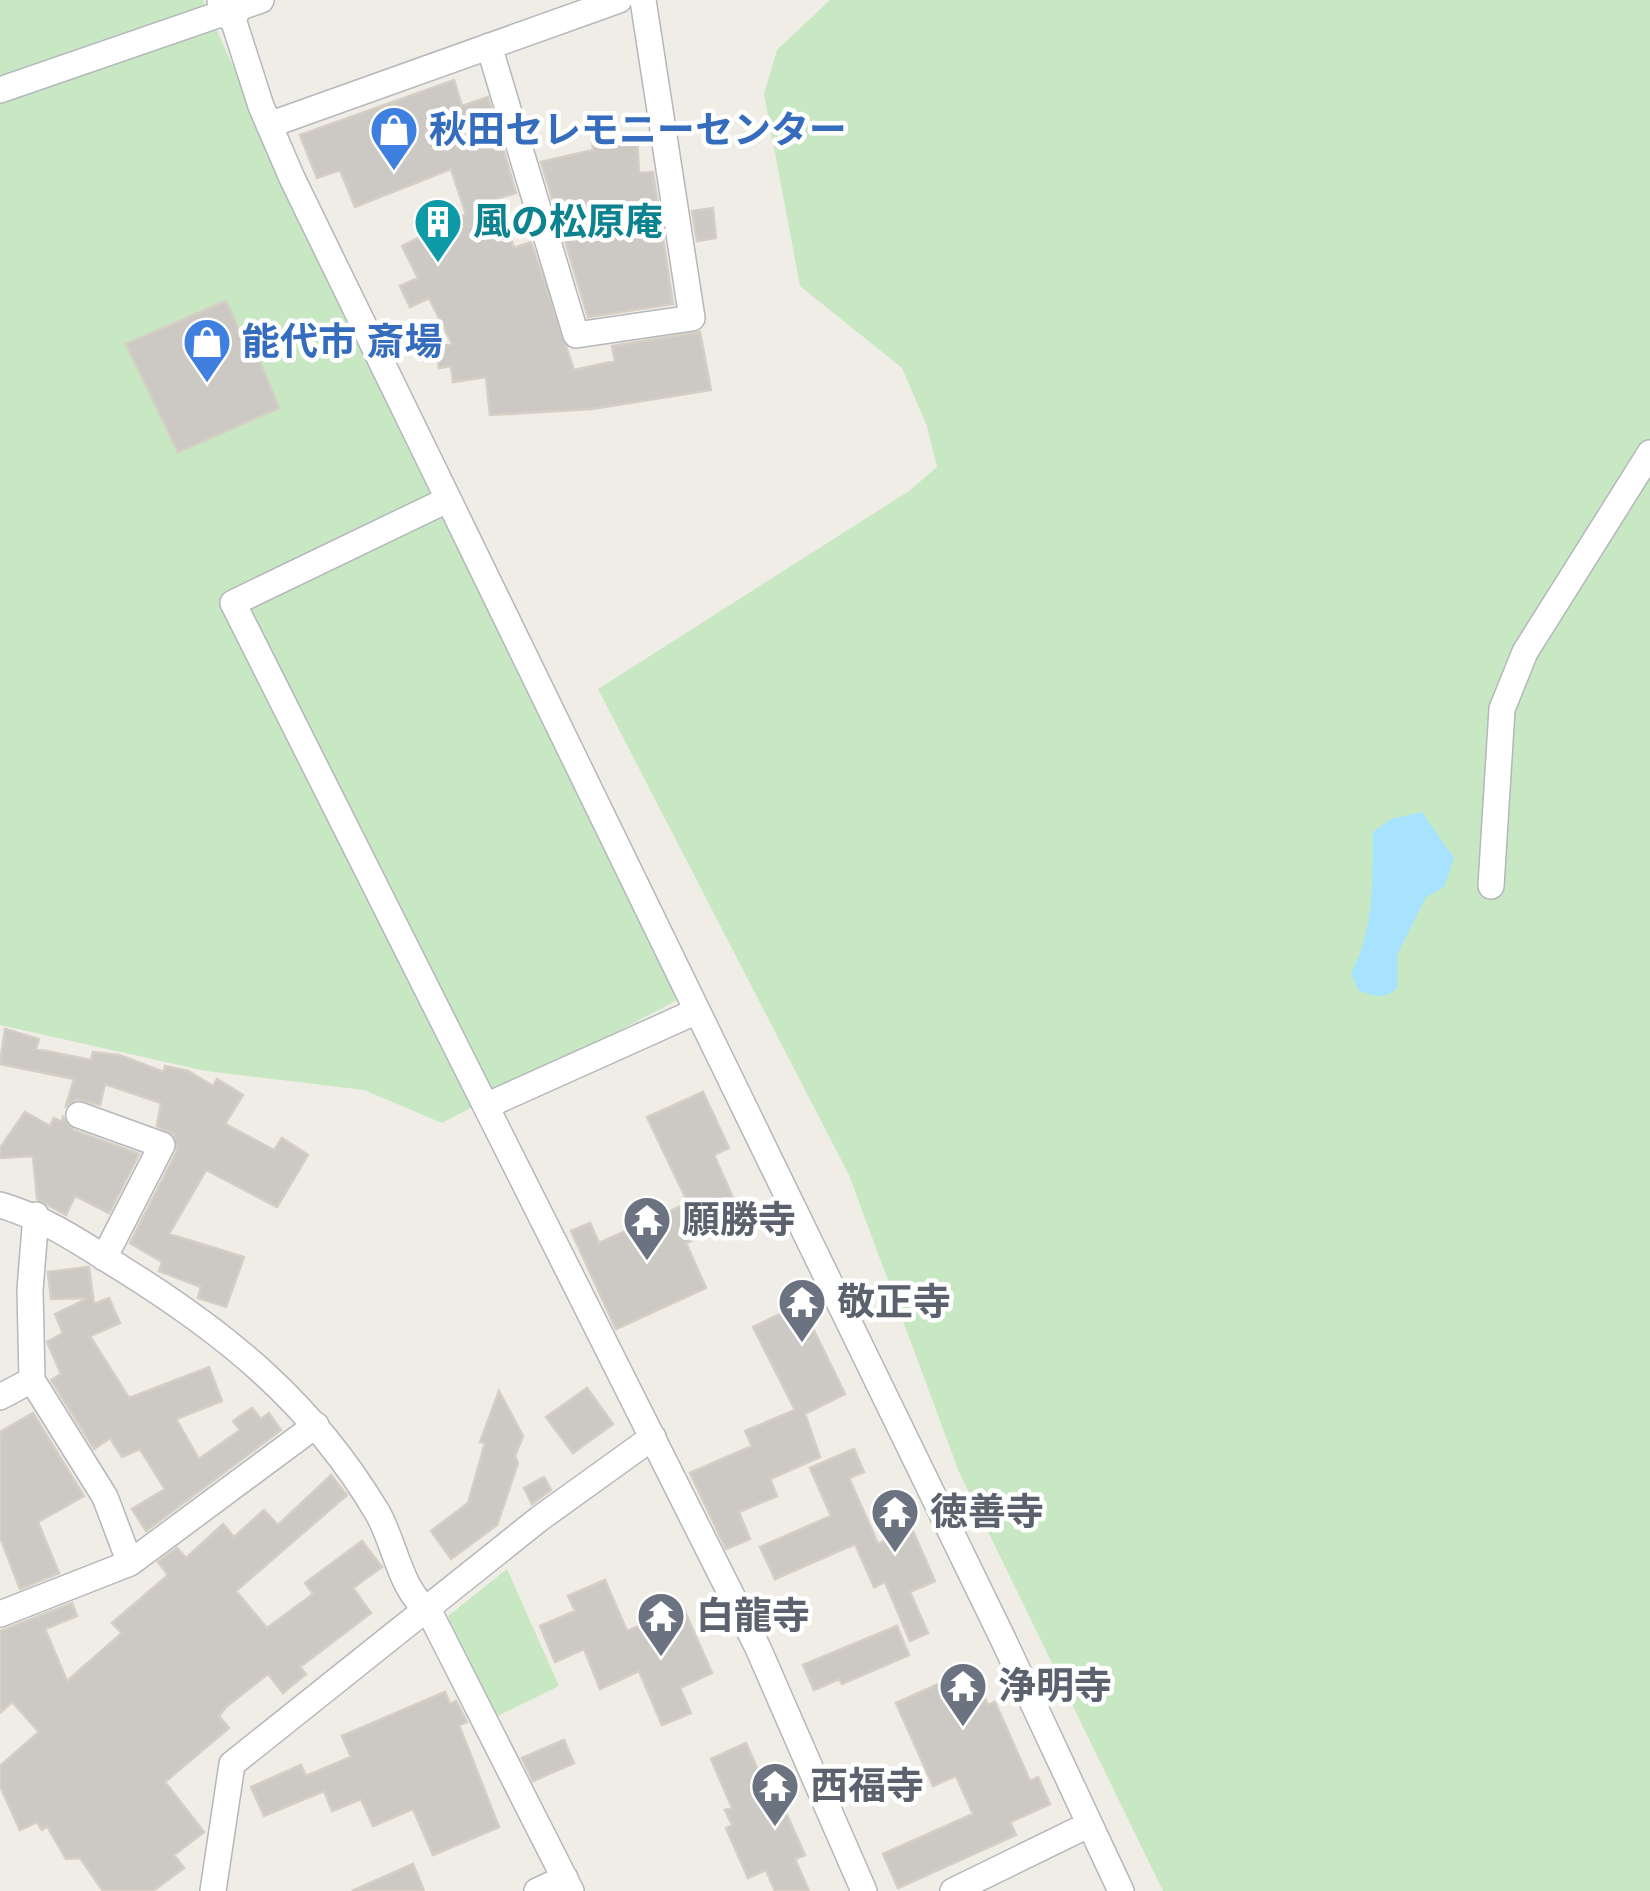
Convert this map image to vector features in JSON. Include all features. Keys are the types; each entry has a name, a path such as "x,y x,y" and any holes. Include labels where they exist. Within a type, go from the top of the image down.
{"street":[{"path":"269,125 619,0"},
{"path":"489,46 576,334 692,318 643,0"},
{"path":"0,90 239,4 269,125 1121,1891"},
{"path":"1491,886 1502,709 1525,652 1650,453"},
{"path":"447,500 232,603 488,1104 758,1648 864,1891"},
{"path":"488,1104 697,1010"},
{"path":"79,1114 162,1145 104,1258"},
{"path":"0,1206 36,1216 208,1322 265,1372 316,1425 377,1512 415,1601 429,1611 568,1885 537,1891"},
{"path":"36,1216 30,1290 32,1380 105,1497 130,1563"},
{"path":"0,1397 32,1380"},
{"path":"0,1614 130,1563 316,1425"},
{"path":"213,1891 232,1764 429,1611 539,1519 652,1437"},
{"path":"953,1891 1088,1825"}],"green space":[{"path":"0,0 203,0 407,447 689,994 442,1123 364,1090 206,1071 0,1025"},
{"path":"830,0 1650,0 1650,1891 1163,1891 959,1472 849,1175 598,689 909,491 937,467 927,426 902,368 800,286 764,94 777,50"},
{"path":"507,1569 559,1686 494,1718 448,1616"}],"water":[{"path":"1422,812 1454,858 1444,887 1426,897 1397,955 1398,987 1384,996 1369,994 1358,990 1351,973 1368,922 1373,832 1391,819"}],"building":[{"path":"454,80 462,106 488,97 516,193 496,199 514,248 531,242 574,370 615,361 612,346 700,332 711,390 592,409 490,415 486,377 453,382 451,366 439,368 436,347 452,344 429,298 410,307 400,286 418,278 402,246 466,214 451,169 355,207 340,170 317,178 300,135"},
{"path":"637,135 639,173 653,172 673,304 588,317 541,162 593,150 592,138"},
{"path":"713,208 716,238 697,241 692,211"},
{"name":"能代市 斎場","path":"226,301 240,332 267,322 279,351 259,360 279,408 178,452 126,344"},
{"path":"5,1029 39,1039 36,1049 91,1060 93,1052 119,1055 164,1072 165,1066 188,1071 213,1086 217,1079 243,1095 225,1124 274,1150 282,1138 308,1155 277,1207 206,1170 169,1234 244,1257 226,1307 198,1298 201,1287 159,1271 162,1262 130,1243 177,1151 174,1134 157,1126 161,1103 105,1084 100,1105 77,1099 66,1106 74,1079 0,1064"},
{"path":"703,1092 729,1148 714,1155 742,1218 686,1243 706,1288 616,1329 571,1231 590,1223 599,1243 688,1203 647,1117"},
{"path":"25,1112 50,1126 54,1118 62,1122 63,1117 73,1130 139,1154 109,1213 75,1196 66,1215 37,1199 33,1156 0,1158 0,1148"},
{"path":"89,1267 94,1304 109,1298 120,1323 90,1336 129,1398 209,1367 222,1401 176,1419 199,1459 240,1430 233,1421 252,1408 261,1419 269,1413 281,1430 146,1531 132,1509 165,1489 140,1449 122,1457 110,1438 94,1449 51,1380 61,1374 47,1342 63,1333 55,1314 88,1298 51,1299 48,1272"},
{"path":"801,1304 845,1394 805,1414 820,1457 770,1479 777,1496 739,1512 750,1539 726,1549 690,1473 752,1446 745,1431 795,1410 753,1327"},
{"path":"587,1388 613,1424 573,1453 546,1417"},
{"path":"499,1391 523,1436 515,1456 518,1463 497,1525 451,1559 431,1531 468,1503 485,1443 480,1442"},
{"path":"33,1413 84,1496 38,1522 59,1573 20,1589 0,1537 0,1432"},
{"path":"854,1449 864,1472 849,1478 878,1544 912,1529 935,1581 910,1592 928,1633 910,1641 885,1582 874,1587 855,1544 775,1579 760,1547 831,1516 810,1468"},
{"path":"331,1475 347,1495 236,1591 267,1628 313,1594 305,1583 362,1541 382,1567 353,1588 371,1613 300,1667 306,1674 283,1693 268,1674 226,1707 219,1716 229,1728 165,1782 204,1832 174,1855 184,1868 153,1891 103,1891 80,1858 66,1859 47,1826 42,1830 37,1822 20,1830 0,1786 0,1766 39,1732 12,1702 0,1713 0,1631 72,1603 77,1616 45,1629 67,1681 122,1633 112,1623 168,1575 158,1562 177,1548 186,1558 223,1524 234,1537 264,1510 278,1525"},
{"path":"544,1477 551,1490 532,1504 524,1488"},
{"path":"605,1580 627,1631 683,1607 712,1673 680,1688 691,1713 662,1725 639,1671 600,1689 584,1649 555,1662 540,1626 575,1611 568,1596"},
{"path":"897,1626 909,1655 842,1684 839,1679 814,1690 803,1665"},
{"path":"961,1674 964,1682 976,1676 988,1705 995,1702 1030,1781 1038,1777 1050,1804 1010,1822 1016,1835 898,1888 883,1854 973,1814 956,1776 933,1786 896,1703"},
{"path":"445,1692 450,1704 456,1701 467,1722 459,1725 499,1827 433,1855 413,1809 373,1826 361,1799 332,1811 324,1791 264,1816 251,1787 301,1765 306,1776 351,1757 342,1736"},
{"path":"564,1740 574,1763 533,1781 522,1758"},
{"path":"746,1743 767,1791 775,1788 805,1855 795,1859 809,1891 775,1891 766,1870 748,1878 726,1828 732,1825 725,1810 732,1808 711,1759"},
{"path":"413,1864 424,1891 352,1891"}],"place":[{"name":"秋田セレモニーセンター","path":"394,172"},
{"name":"風の松原庵","path":"438,264"},
{"name":"能代市 斎場","path":"207,384"},
{"name":"願勝寺","path":"647,1262"},
{"name":"敬正寺","path":"802,1344"},
{"name":"徳善寺","path":"895,1554"},
{"name":"白龍寺","path":"661,1658"},
{"name":"浄明寺","path":"963,1728"},
{"name":"西福寺","path":"775,1828"}]}
